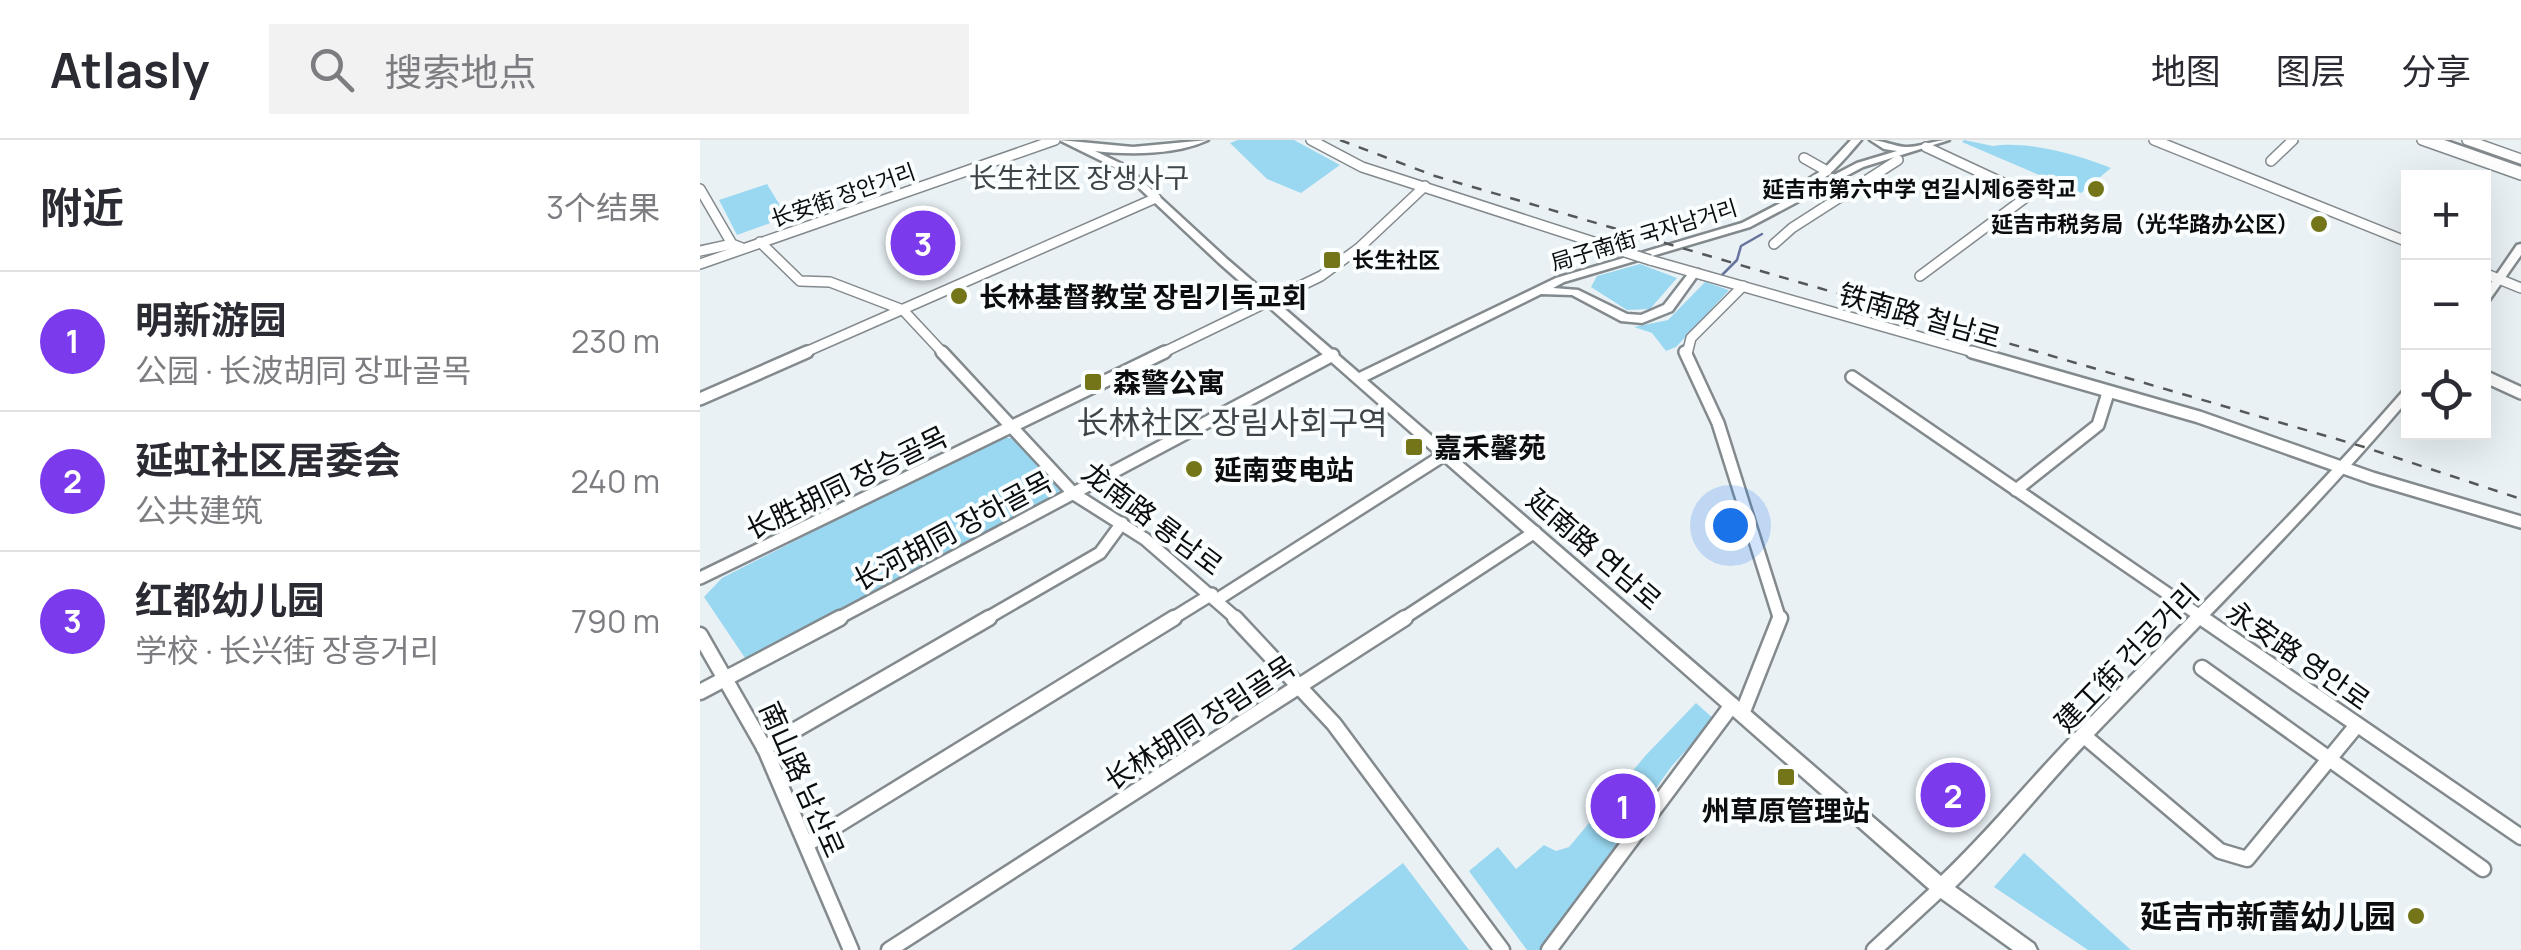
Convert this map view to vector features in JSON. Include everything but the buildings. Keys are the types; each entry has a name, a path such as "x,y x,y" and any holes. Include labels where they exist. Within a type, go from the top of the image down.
{"main road":[{"path":"1064,140 1076,145 1145,147 1203,140"},
{"path":"1092,140 1145,147 1188,140"},
{"name":"局子南街 국자남거리","path":"1355,376 1534,292 1605,266 1746,224 1833,173 1856,140"},
{"path":"1875,140 1887,147 1922,148"},
{"name":"局子南街 국자남거리","path":"1355,376 1541,280 1758,212 1833,173 1944,140"},
{"path":"2435,140 2521,167"},
{"path":"2451,140 2521,167"},
{"name":"延南路 연남로","path":"1076,145 1111,159 1135,179 1444,455 1941,888 2028,950"},
{"path":"1135,179 1137,158 1145,147"},
{"path":"2491,291 2521,247"},
{"path":"1588,298 1582,290 1584,282 1605,266"},
{"path":"1534,292 1566,290 1625,318 1651,318 1668,308 1701,274"},
{"name":"建工街 건공거리","path":"1941,888 2083,735 2348,467 2401,403"}],"street":[{"name":"长安街 장안거리","path":"700,264 737,246 760,242 1055,140"},
{"name":"铁南路 철남로","path":"1311,140 1362,167 1650,260 2199,418 2372,478 2521,522"},
{"path":"2154,140 2401,239"},
{"path":"2271,161 2293,140"},
{"path":"2422,140 2521,167"},
{"path":"2467,140 2521,167"},
{"path":"1920,276 2030,196 1922,148"},
{"path":"1804,158 1856,186"},
{"path":"1774,244 1785,232 1898,160"},
{"name":"长胜胡同 장승골목","path":"700,578 1272,301 1338,265 1425,186"},
{"path":"700,189 737,246 700,250"},
{"path":"700,399 1156,198"},
{"name":"龙南路 룡남로","path":"760,242 800,281 830,282 902,310 1074,494 1122,524 1215,596 1334,724 1502,950"},
{"path":"2491,275 2521,288"},
{"path":"1549,950 1595,891 1685,760 1737,710 1781,622 1718,423 1685,351 1691,338 1739,285"},
{"name":"长河胡同 장하골목","path":"700,692 1333,356"},
{"name":"永安路 영안로","path":"1852,378 2521,838"},
{"path":"2491,379 2521,393"},
{"path":"2016,490 2098,425 2108,393"},
{"path":"807,844 1444,455"},
{"path":"764,748 1100,552 1122,524"},
{"name":"长林胡同 장림골목","path":"889,950 1535,532"},
{"name":"南山路 남산로","path":"700,635 729,677 764,748 850,950"},
{"path":"2202,668 2483,869"},
{"path":"2083,735 2220,850 2240,860 2247,859 2357,725"},
{"name":"建工街 건공거리","path":"1874,950 1941,888"}],"shaded area":[{"path":"1294,140 1340,165 1301,193 1267,179 1230,143"},
{"path":"1964,140 2052,150 2111,168 2081,193"},
{"path":"767,184 787,217 737,235 719,200"},
{"path":"1640,264 1677,278 1650,309 1627,310 1591,287 1597,276"},
{"path":"1705,282 1729,290 1676,347 1666,351 1652,333 1634,327 1668,320"},
{"path":"997,438 1015,438 1048,479 1063,490 1057,500 747,661 704,597 722,578"},
{"path":"1696,703 1714,719 1671,767 1541,950 1527,950 1469,871 1498,847 1516,869 1544,845 1556,851 1569,847 1646,755"},
{"path":"2024,853 2131,950 2088,950 1994,887"},
{"path":"1403,863 1469,950 1291,950"}],"waterway":[{"path":"1719,278 1737,260 1741,246 1762,234"}],"railway":[{"path":"1340,140 1435,176 2364,447 2521,499"}],"place":[{"name":"延吉市第六中学 연길시제6중학교","path":"2096,189"},
{"name":"延吉市税务局（光华路办公区）","path":"2319,224"},
{"name":"红都幼儿园","path":"923,243"},
{"name":"长生社区","path":"1332,260"},
{"name":"长林基督教堂 장림기독교회","path":"959,296"},
{"name":"森警公寓","path":"1093,382"},
{"name":"嘉禾馨苑","path":"1414,447"},
{"name":"延南变电站","path":"1194,469"},
{"name":"州草原管理站","path":"1786,777"},
{"name":"延虹社区居委会","path":"1953,795"},
{"name":"明新游园","path":"1623,806"},
{"name":"延吉市新蕾幼儿园","path":"2416,916"}],"district":[{"name":"长生社区 장생사구","path":"1079,177"},
{"name":"长林社区 장림사회구역","path":"1232,422"}]}
